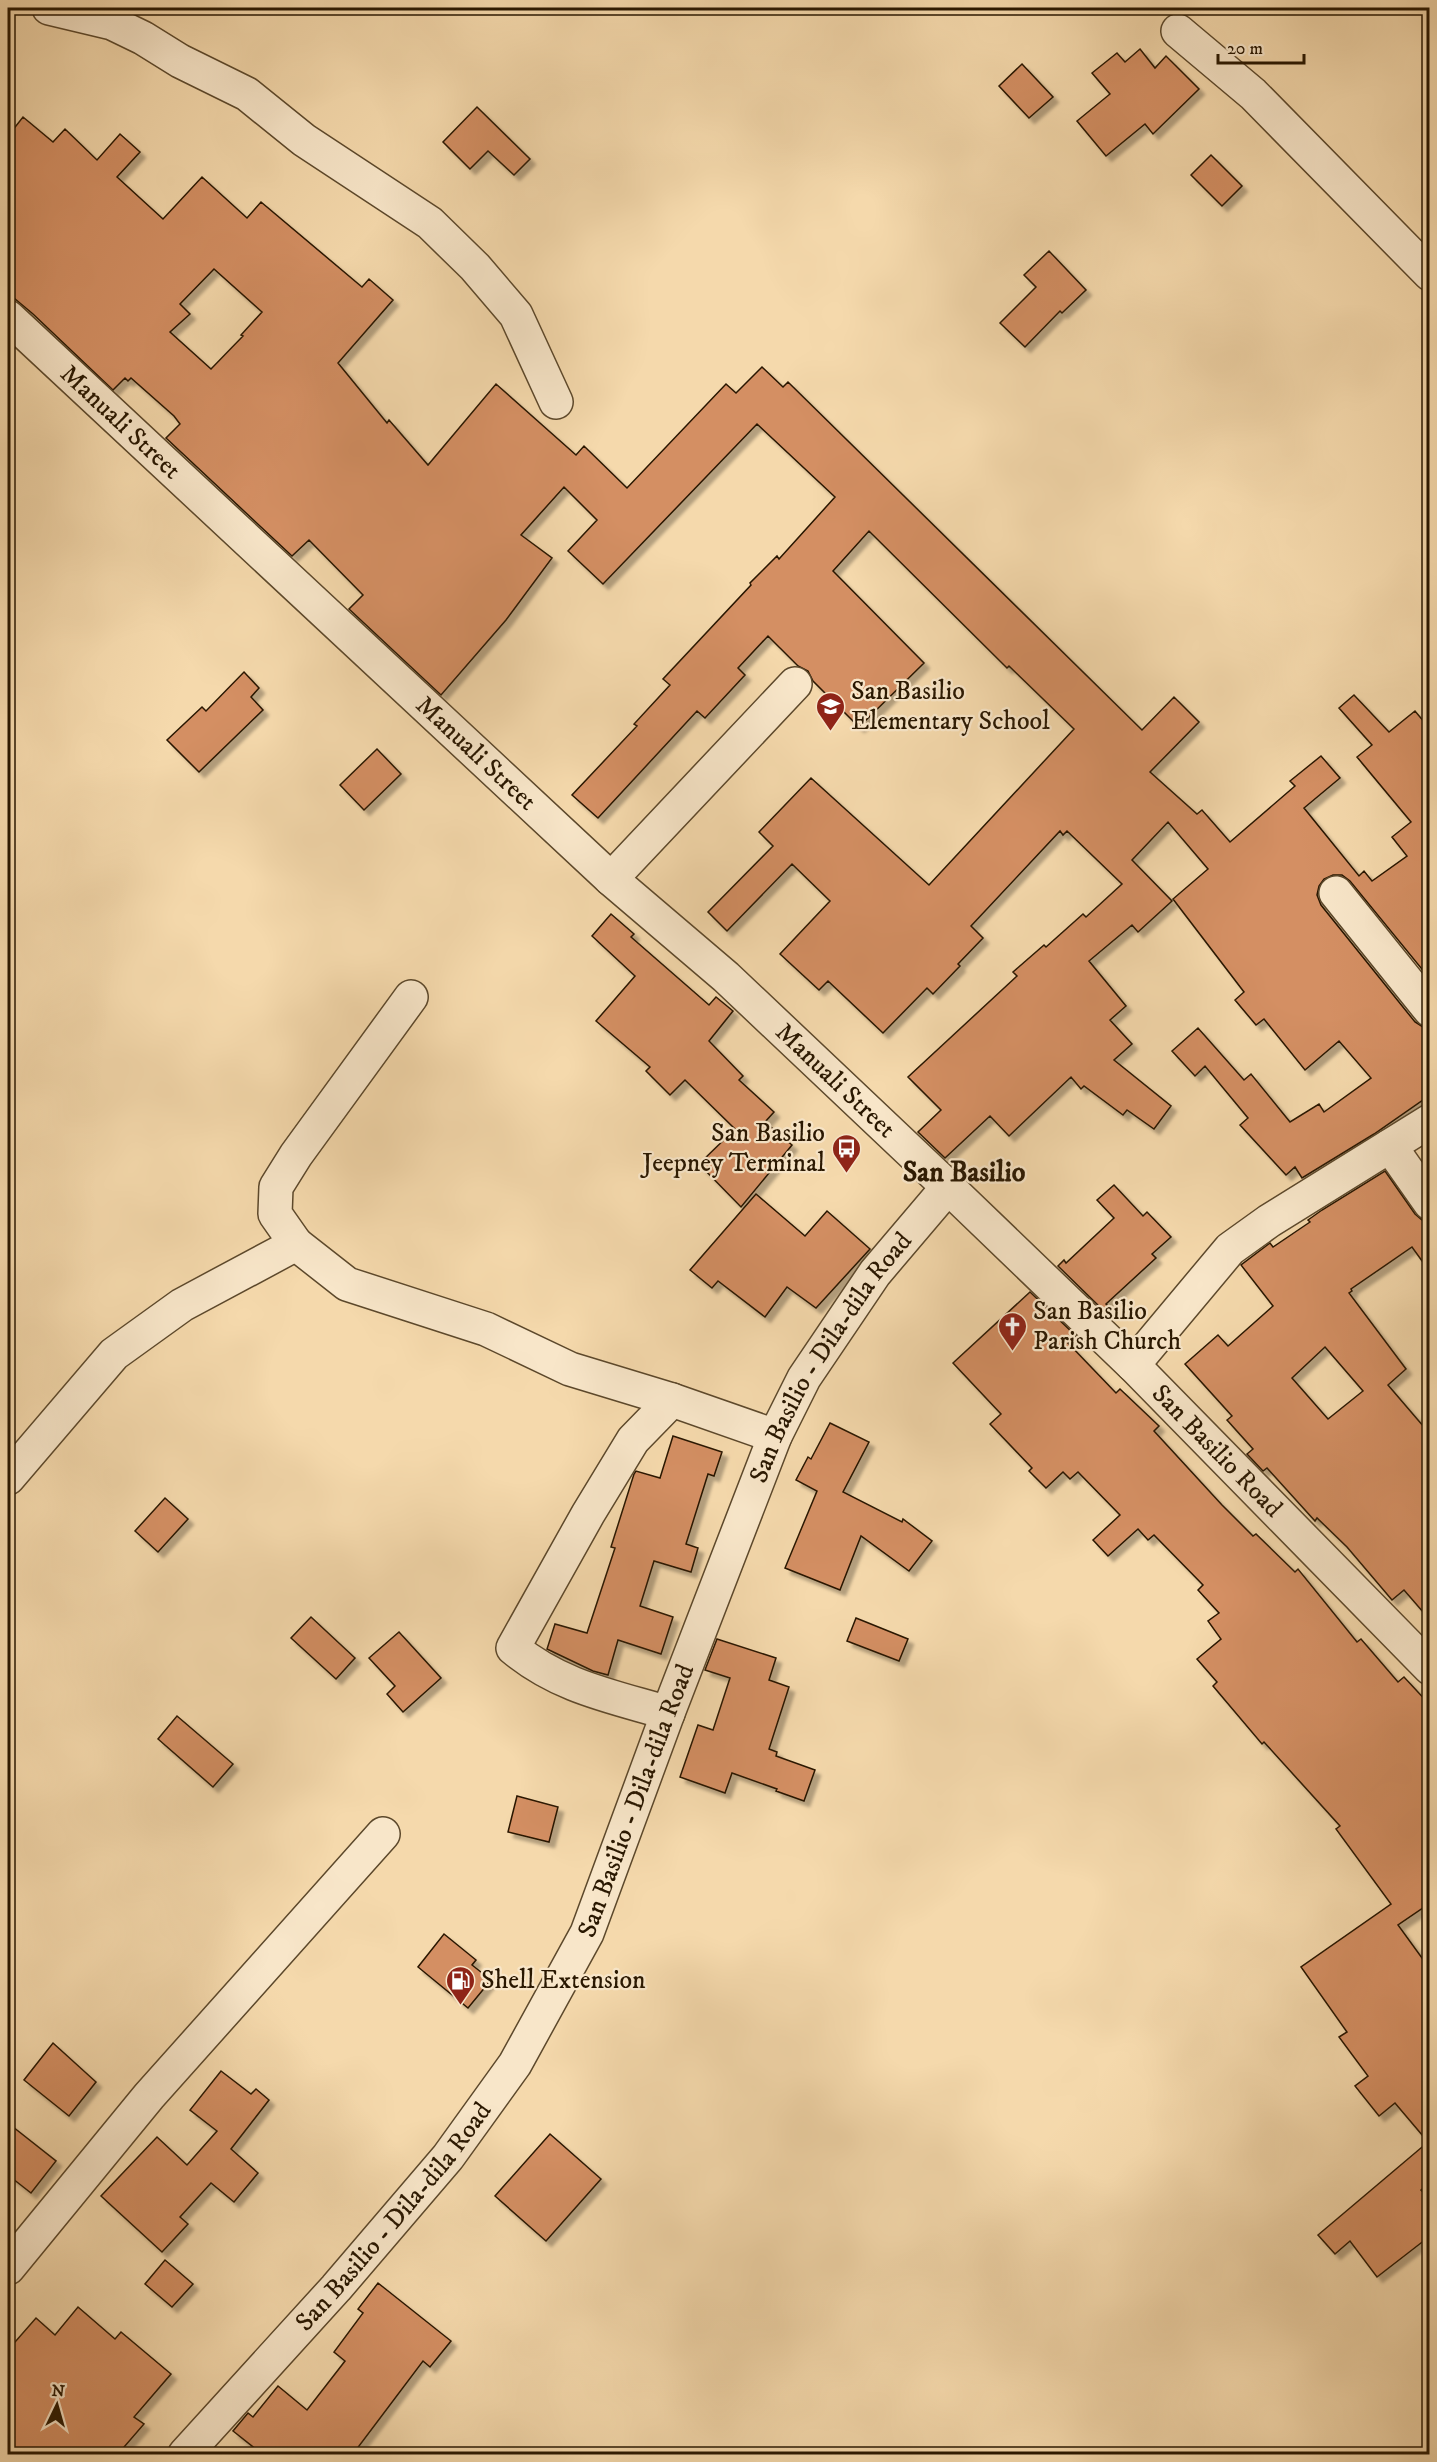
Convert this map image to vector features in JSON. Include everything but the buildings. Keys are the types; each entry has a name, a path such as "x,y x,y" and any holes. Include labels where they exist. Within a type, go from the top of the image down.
{"street":[{"path":"49,8 112,23 143,38 180,61 247,94 304,140 430,223 475,267 516,315 556,402"},
{"path":"1178,31 1253,94 1430,274"},
{"name":"Manuali Street","path":"8,317 610,879 726,977 948,1187"},
{"path":"610,879 795,684"},
{"path":"1336,893 1430,1010"},
{"path":"411,997 296,1155 276,1187 275,1214 297,1244 347,1284 486,1329 570,1369 672,1400 775,1436"},
{"path":"1132,1365 1230,1249 1269,1221 1430,1121"},
{"path":"1390,1146 1430,1203"},
{"name":"San Basilio Road","path":"948,1187 1132,1365 1430,1668"},
{"name":"San Basilio - Dila-dila Road","path":"185,2454 336,2288 448,2157 515,2064 587,1933 668,1713 775,1436 804,1378 875,1273 948,1187"},
{"path":"8,1478 114,1353 182,1305 297,1244"},
{"path":"668,1713 569,1684 534,1666 513,1648 588,1514 633,1440 672,1400"},
{"path":"8,2268 149,2097 383,1834"}],"place":[{"name":"San Basilio Elementary School","path":"830,732"},
{"name":"San Basilio Jeepney Terminal","path":"846,1174"},
{"name":"San Basilio Parish Church","path":"1012,1352"},
{"name":"Shell Extension","path":"460,2006"}],"district":[{"name":"San Basilio","path":"964,1172"}]}
